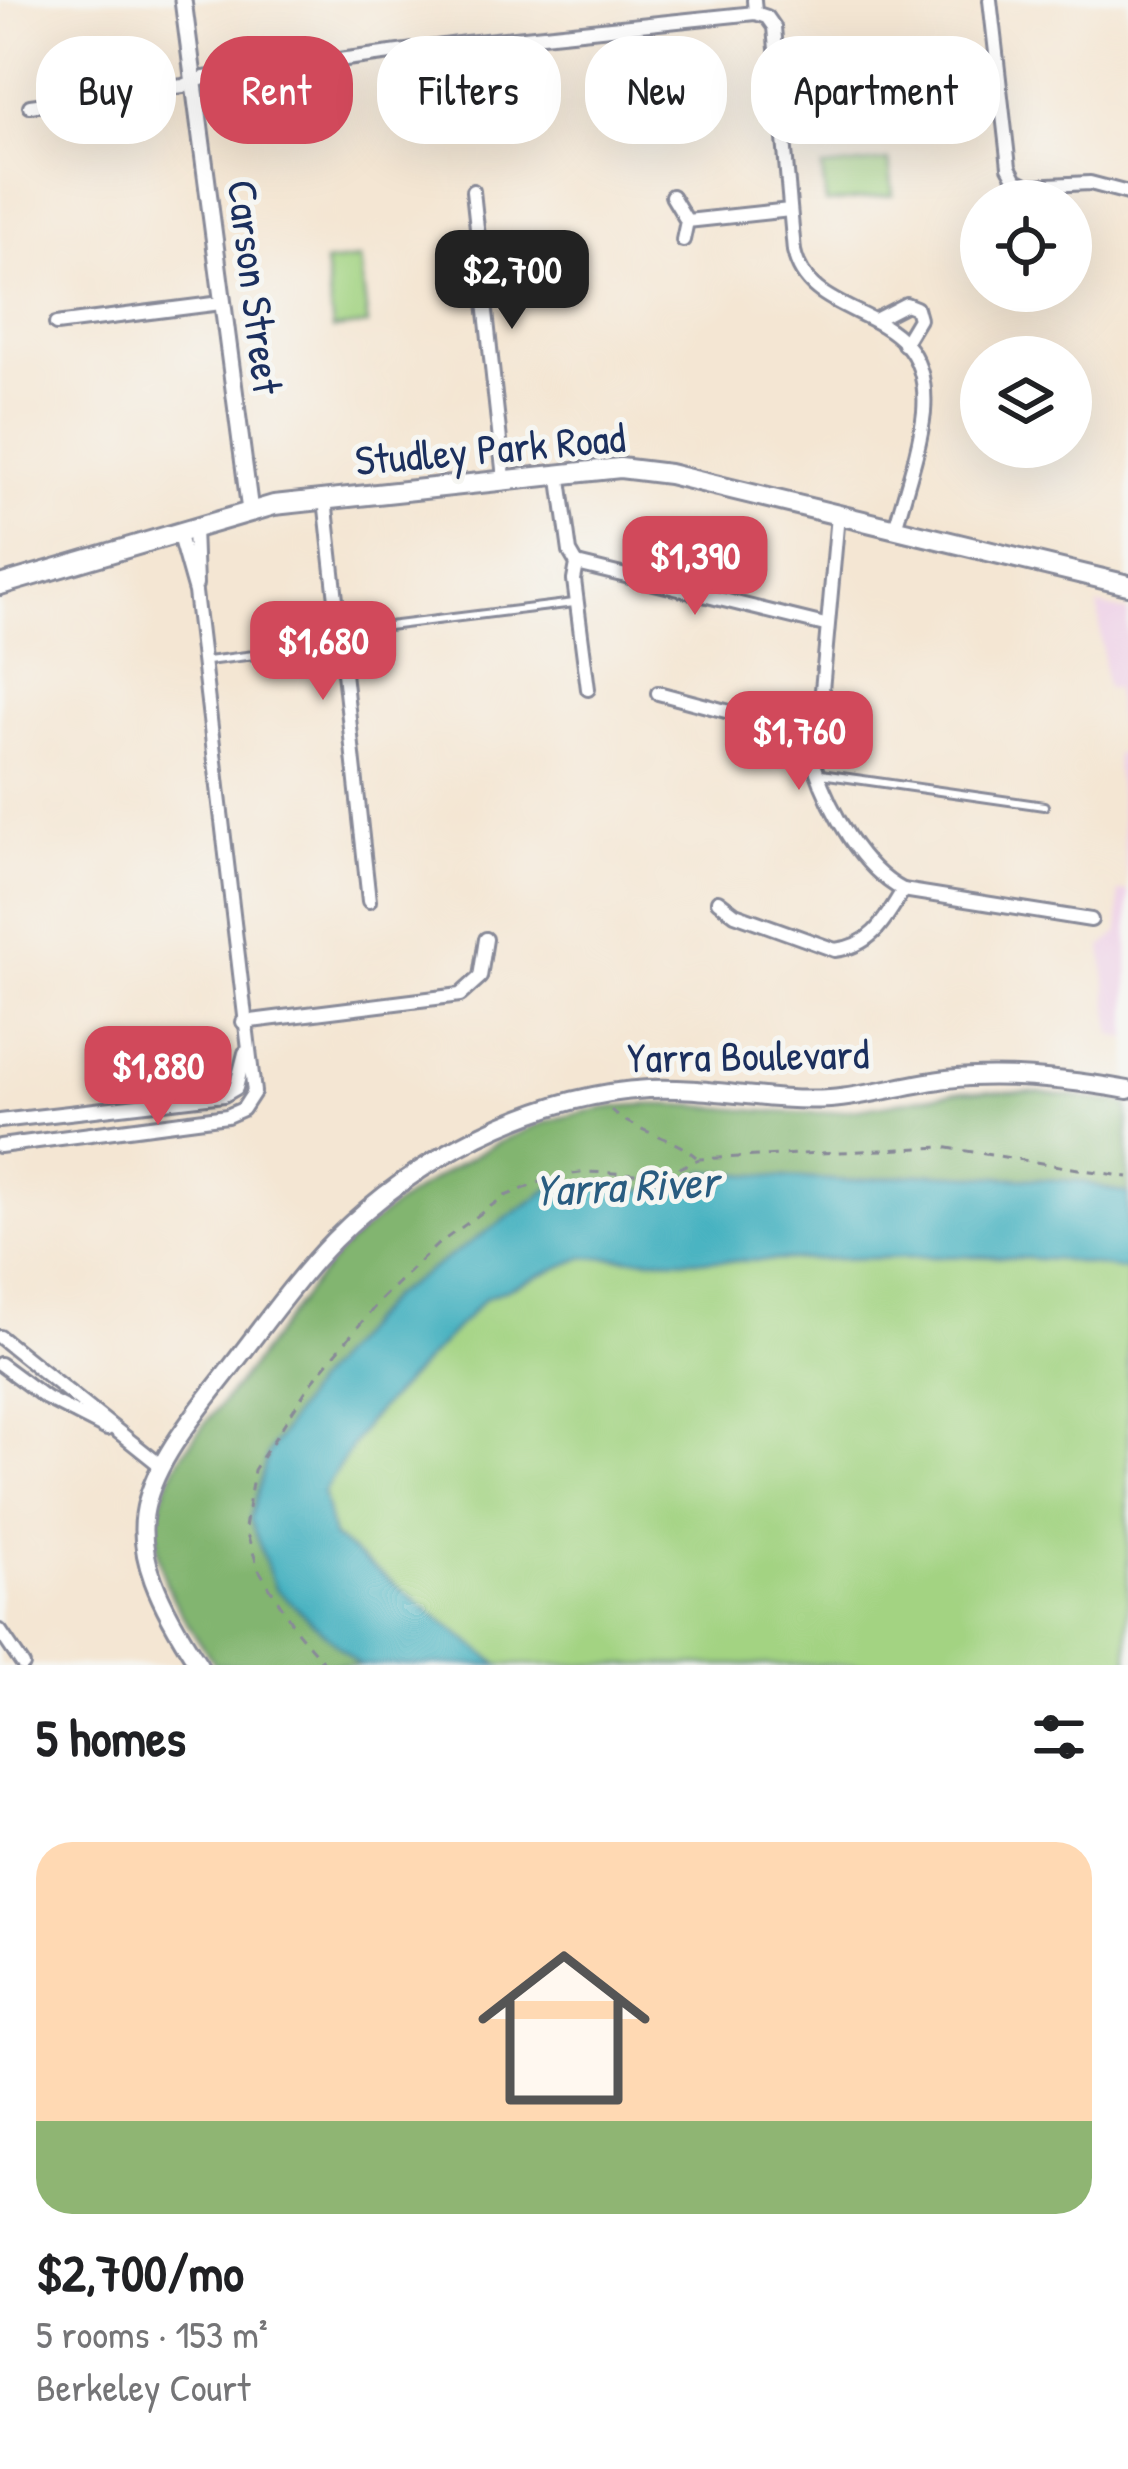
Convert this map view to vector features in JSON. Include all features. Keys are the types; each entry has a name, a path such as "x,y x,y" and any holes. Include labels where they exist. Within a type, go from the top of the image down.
{"main road":[{"name":"Studley Park Road","path":"0,585 250,511 620,468 657,472 1128,585"},
{"name":"Yarra Boulevard","path":"199,1665 159,1602 147,1569 144,1521 160,1465 194,1414 335,1239 437,1162 524,1116 596,1095 646,1089 830,1099 927,1082 991,1077 1128,1090"}],"street":[{"name":"Carson Street","path":"183,0 250,511"},
{"path":"991,0 1008,156 1016,181 1028,186 1090,183 1128,193"},
{"path":"30,106 754,7 774,27 797,263 808,284 830,300 877,319 904,344 917,370 923,412 895,529"},
{"path":"472,191 504,478"},
{"path":"672,196 687,221 682,240"},
{"path":"687,221 790,210"},
{"path":"56,324 221,303"},
{"path":"877,319 906,304 916,308 919,319 904,344"},
{"path":"559,472 570,552 578,564 825,625"},
{"path":"325,499 369,901"},
{"path":"838,515 816,735 818,774 831,805 877,872 903,890 1091,920"},
{"path":"0,1146 236,1114 249,1102 255,1083 243,1022 186,530"},
{"path":"578,564 574,580 588,689"},
{"path":"658,693 816,735"},
{"path":"718,901 735,914 835,950 850,949 874,935 903,890"},
{"path":"243,1022 460,995 480,977 485,939"},
{"path":"0,1121 224,1095 236,1088 247,1046"},
{"path":"0,1337 79,1397 114,1432"},
{"path":"0,1364 46,1398 114,1432 160,1465"},
{"path":"0,1631 23,1665"}],"lane":[{"path":"203,662 576,602"},
{"path":"818,774 1044,806"}],"path":[{"path":"610,1109 624,1123 687,1149 699,1159"},
{"path":"326,1665 296,1630 259,1570 245,1528 254,1470 310,1383 382,1298 437,1245 505,1196 553,1177 586,1172 664,1175 699,1159 942,1147 1128,1177"}],"shaded area":[{"path":"1098,605 1128,612 1128,884 1115,754 1121,753 1115,688 1106,688"},
{"path":"1128,891 1128,1039 1112,1035 1102,947 1119,932 1118,892"}],"green space":[{"path":"889,161 893,195 826,203 822,168"},
{"path":"360,259 368,325 333,329 325,263"},
{"path":"965,1091 1040,1092 1128,1104 1128,1194 1078,1181 930,1174 847,1181 706,1172 656,1191 550,1189 390,1297 268,1454 355,1661 361,1665 215,1665 178,1607 159,1560 163,1495 183,1453 312,1285 383,1215 441,1175 503,1141 593,1110 654,1104 824,1113"},
{"path":"975,1256 1064,1260 1128,1270 1128,1665 499,1665 333,1537 323,1492 367,1422 485,1298 584,1257 733,1261"}],"water":[{"path":"706,1172 847,1181 930,1174 1078,1181 1128,1194 1128,1270 1064,1260 975,1256 733,1261 584,1257 485,1298 367,1422 323,1492 333,1537 499,1665 361,1665 355,1661 275,1588 250,1519 268,1454 313,1384 390,1297 550,1189 656,1191"}],"water label":[{"name":"Yarra River","path":"626,1185"}]}
